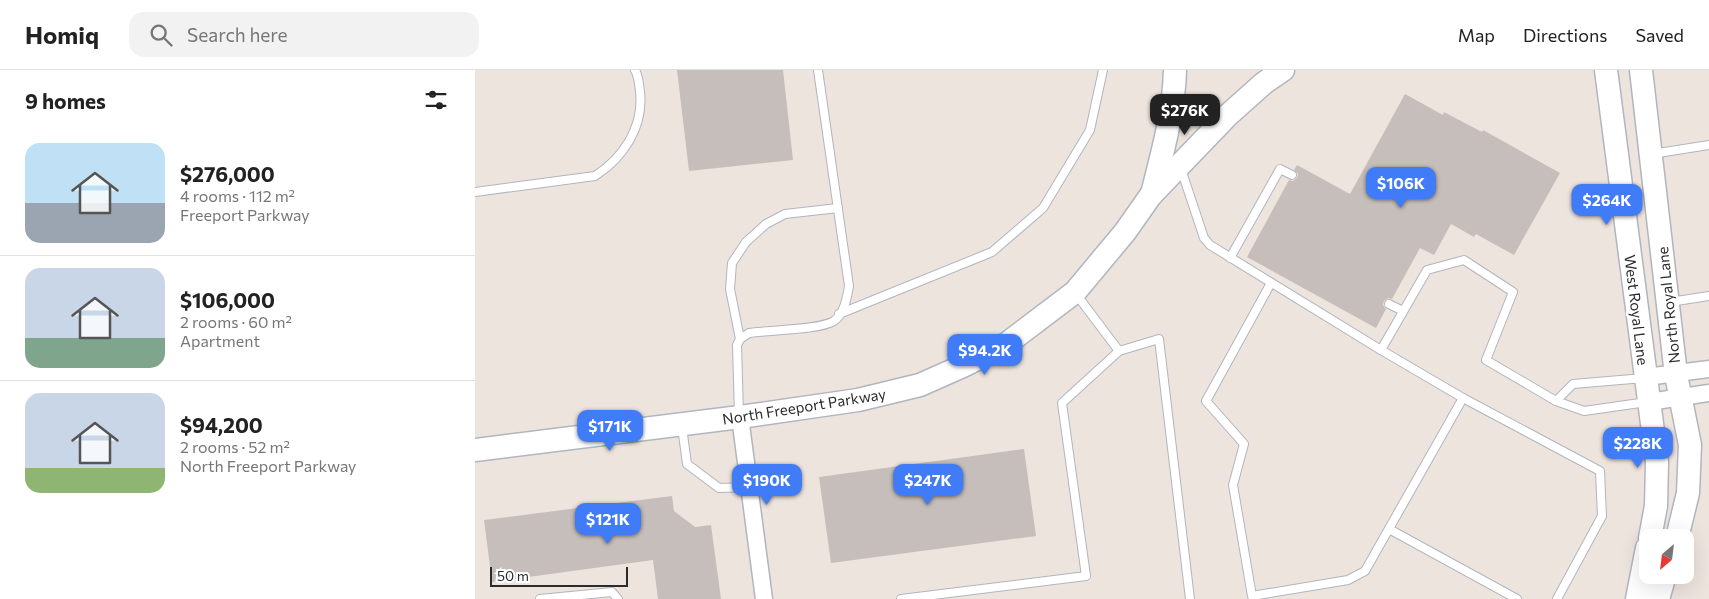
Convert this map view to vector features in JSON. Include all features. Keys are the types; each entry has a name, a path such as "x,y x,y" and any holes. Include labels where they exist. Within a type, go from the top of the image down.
{"main road":[{"path":"1151,195 1166,137 1175,85 1175,70"},
{"path":"1151,195 1227,116 1283,70"},
{"name":"West Royal Lane","path":"1606,70 1649,402"},
{"name":"North Royal Lane","path":"1641,70 1679,397 1690,445 1688,492 1679,529"},
{"path":"1644,96 1650,70"},
{"name":"North Freeport Parkway","path":"475,450 858,400 920,384 1005,345 1075,292 1125,232 1151,195"},
{"path":"1649,402 1657,462 1656,506 1652,529"},
{"path":"1637,599 1640,584"},
{"path":"1658,599 1662,584"}],"street":[{"path":"1646,377 1709,369"},
{"path":"1649,402 1709,393"},
{"path":"739,417 764,599"}],"lane":[{"path":"475,192 595,176 608,168 619,157 631,138 639,119 641,99 638,76 635,70"},
{"path":"739,417 737,345 740,339 749,333 820,326 834,321 847,299 849,286 818,70"},
{"path":"839,314 992,252 1043,208 1090,130 1103,70"},
{"path":"1651,154 1709,145"},
{"path":"1180,166 1204,238 1210,245 1463,398 1600,471 1602,516 1557,599"},
{"path":"1230,258 1280,168 1292,175"},
{"path":"740,339 730,289 732,263 746,242 766,224 785,214 838,208"},
{"path":"1381,350 1427,270 1464,260 1513,292 1486,360 1556,401 1584,411 1649,402"},
{"path":"1271,283 1206,401 1244,444 1233,485 1253,596 1347,580 1365,571 1463,398"},
{"path":"1075,292 1119,351"},
{"path":"1667,302 1709,296"},
{"path":"1389,304 1403,311"},
{"path":"901,599 1086,576 1062,403 1119,351 1159,339 1190,599"},
{"path":"1556,401 1573,384 1646,377"},
{"path":"682,424 687,464 719,488 749,487"},
{"path":"1389,529 1517,599"},
{"path":"540,599 612,592 618,599"}],"building":[{"path":"677,70 783,70 793,160 689,171"},
{"path":"1405,94 1443,115 1444,112 1482,132 1483,130 1560,173 1514,255 1476,234 1474,237 1451,224 1434,255 1420,248 1392,299 1388,298 1384,301 1383,305 1386,309 1376,328 1247,257 1289,180 1293,181 1297,178 1298,174 1294,170 1297,165 1350,194"},
{"path":"1024,449 1036,536 831,563 819,477"},
{"path":"672,496 674,511 695,527 711,525 721,599 658,599 653,560 492,582 484,520"}]}
